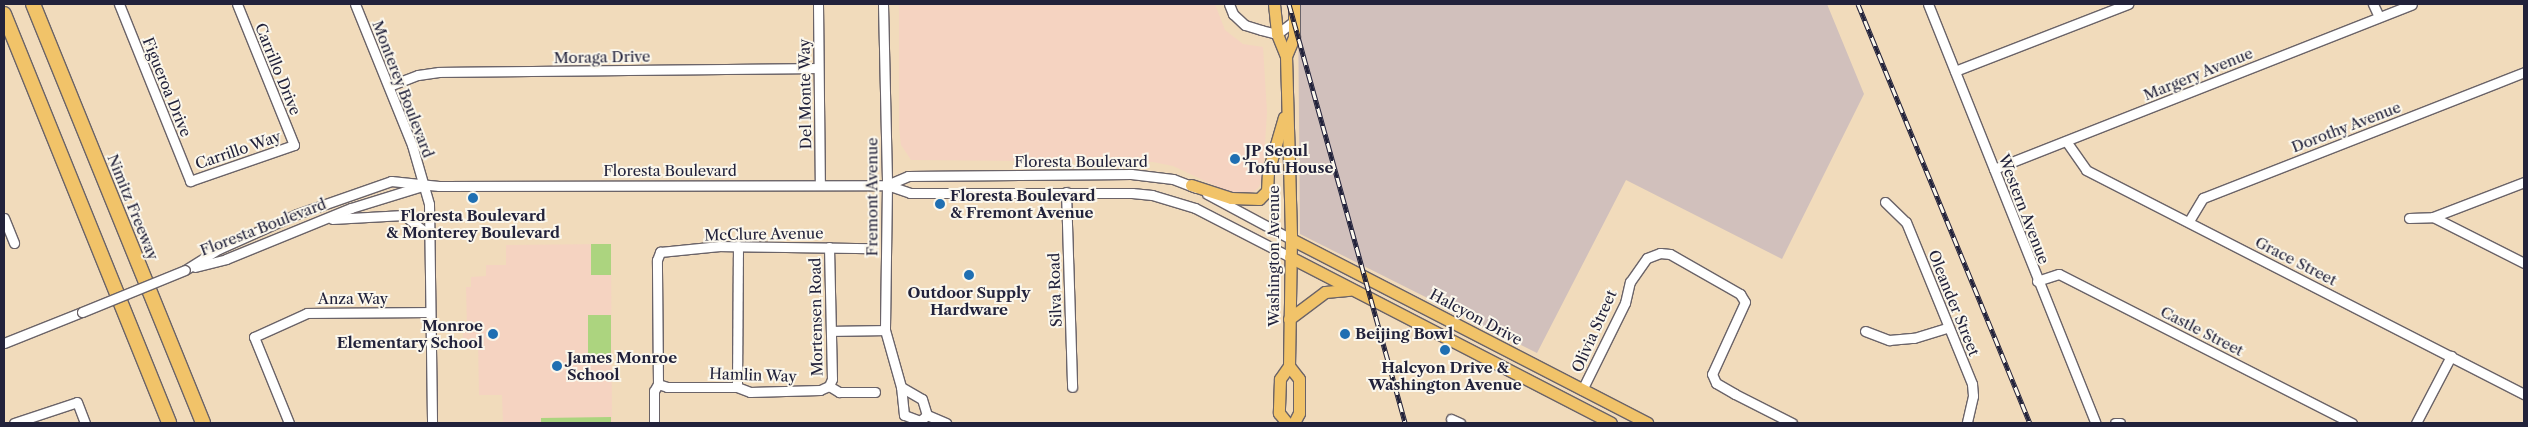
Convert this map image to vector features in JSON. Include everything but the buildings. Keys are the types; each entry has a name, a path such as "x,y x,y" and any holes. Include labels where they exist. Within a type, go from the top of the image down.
{"highway":[{"name":"Nimitz Freeway","path":"33,4 202,423"},
{"path":"4,14 169,423"}],"main road":[{"name":"Washington Avenue","path":"1274,4 1277,34 1286,56 1291,239 1290,319 1289,366 1280,379 1279,413 1287,423"},
{"name":"Washington Avenue","path":"1286,56 1294,38 1294,4"},
{"path":"1191,185 1231,198 1259,199 1267,190 1268,172 1287,106"},
{"name":"Halcyon Drive","path":"1291,239 1647,423"},
{"path":"1290,257 1611,423"},
{"path":"1290,319 1325,292 1353,290"},
{"name":"Washington Avenue","path":"1289,366 1299,379 1299,413 1294,423"}],"street":[{"name":"Figueroa Drive","path":"119,4 190,181"},
{"name":"Carrillo Drive","path":"237,4 294,145"},
{"name":"Monterey Boulevard","path":"355,4 412,145 429,204 432,423"},
{"name":"Del Monte Way","path":"818,4 820,185"},
{"name":"Fremont Avenue","path":"883,4 887,185 886,330 901,387 904,415 907,421"},
{"path":"1229,4 1232,14 1245,25 1277,34 1293,22"},
{"name":"Western Avenue","path":"1928,4 2037,281 2096,423"},
{"path":"1955,71 2128,4"},
{"path":"2373,4 2379,17"},
{"name":"Margery Avenue","path":"1994,169 2412,4"},
{"name":"Moraga Drive","path":"388,86 418,76 439,72 818,68"},
{"name":"Dorothy Avenue","path":"2189,221 2203,198 2524,72"},
{"name":"Grace Street","path":"2066,141 2086,170 2524,394"},
{"name":"Carrillo Way","path":"190,181 294,145"},
{"name":"Floresta Boulevard","path":"887,185 908,176 1131,174 1191,185 1291,239"},
{"name":"Floresta Boulevard","path":"185,270 219,249 361,190 391,181 423,186 887,185 910,193 1132,193 1175,201 1290,257"},
{"path":"2410,218 2433,216 2524,182"},
{"name":"Floresta Boulevard","path":"185,270 226,259 319,220 423,186"},
{"name":"Silva Road","path":"1066,192 1072,387"},
{"name":"Oleander Street","path":"1885,202 1906,222 1947,328 1972,384 1973,396 1967,423"},
{"path":"319,220 404,215 429,236"},
{"path":"2433,216 2524,263"},
{"path":"4,218 14,243"},
{"path":"737,387 738,246"},
{"name":"McClure Avenue","path":"658,384 657,260 660,252 738,246 868,248"},
{"name":"Mortensen Road","path":"829,247 832,379 829,386"},
{"name":"Olivia Street","path":"1582,390 1625,304 1630,282 1647,258 1660,253 1670,254 1729,286 1745,302 1712,370 1716,383 1792,423"},
{"path":"4,343 185,270"},
{"name":"Castle Street","path":"2037,281 2059,274 2352,423"},
{"name":"Anza Way","path":"289,423 254,337 306,313 430,312"},
{"path":"1865,331 1889,340 1914,338 1947,328"},
{"path":"831,331 886,330"},
{"path":"2416,423 2450,356"},
{"path":"654,421 654,391 658,384"},
{"name":"Hamlin Way","path":"658,384 667,387 737,387 750,392 820,390 829,386 839,392 875,392"},
{"path":"901,387 922,399 927,415 946,423"},
{"path":"14,423 77,402 85,423"},
{"path":"907,421 920,421 927,415"},
{"path":"2115,423 2120,423"}],"shaded area":[{"path":"899,4 1215,4 1225,30 1243,44 1263,47 1267,112 1263,175 1259,187 1249,196 1235,195 1173,166 1153,162 911,160 901,145 899,129"},
{"path":"1298,4 1827,4 1864,94 1782,259 1626,180 1537,353 1300,234"},
{"path":"611,244 612,423 503,423 502,395 479,395 478,341 463,341 463,328 467,328 466,287 471,287 471,277 486,276 486,265 506,265 506,245"}],"green space":[{"path":"591,244 611,244 611,275 591,275"},
{"path":"588,315 611,315 611,356 588,356"},
{"path":"611,417 611,423 541,423 541,418"}],"railway":[{"path":"1289,4 1405,423"},
{"path":"1858,4 2030,423"}],"place":[{"name":"JP Seoul Tofu House","path":"1235,159"},
{"name":"Floresta Boulevard & Monterey Boulevard","path":"473,198"},
{"name":"Floresta Boulevard & Fremont Avenue","path":"940,204"},
{"name":"Outdoor Supply Hardware","path":"969,275"},
{"name":"Monroe Elementary School","path":"493,334"},
{"name":"Beijing Bowl","path":"1345,334"},
{"name":"Halcyon Drive & Washington Avenue","path":"1445,350"},
{"name":"James Monroe School","path":"557,366"}]}
